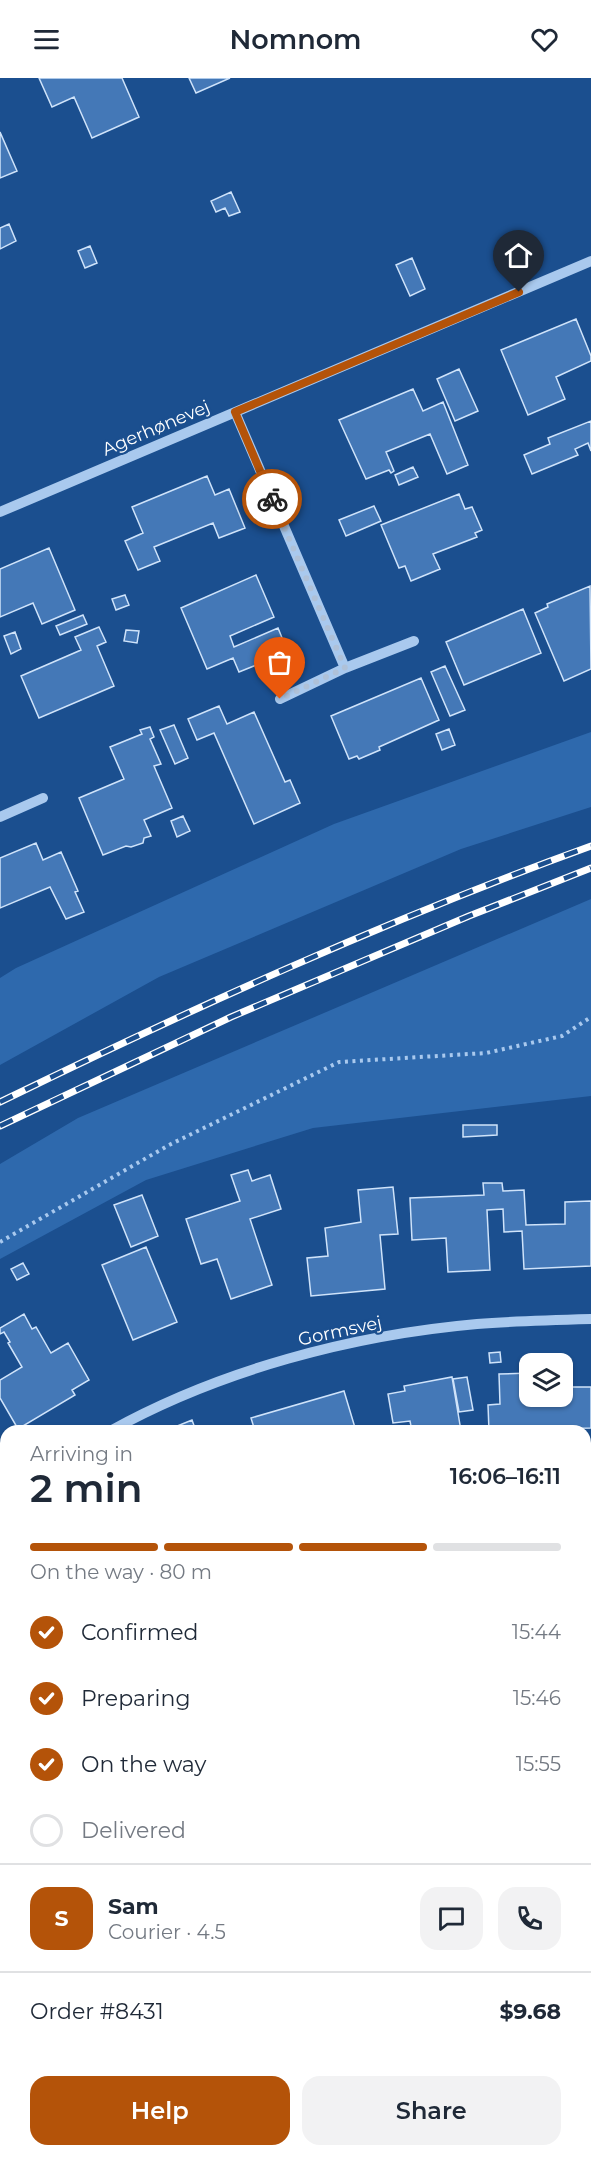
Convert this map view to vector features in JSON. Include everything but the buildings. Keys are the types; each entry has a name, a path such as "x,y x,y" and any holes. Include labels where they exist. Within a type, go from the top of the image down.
{"street":[{"name":"Agerhønevej","path":"0,512 591,261"},
{"path":"235,412 345,668"},
{"path":"280,699 345,668 414,641"},
{"path":"0,817 43,798"},
{"name":"Gormsvej","path":"121,1425 141,1414 262,1365 372,1339 476,1324 591,1319"}],"path":[{"path":"0,1242 169,1145 339,1062 486,1053 561,1036 591,1017"}],"shaded area":[{"path":"591,732 591,807 461,849 159,977 0,1065 0,978 16,968 334,824"},
{"path":"591,899 591,1096 313,1128 146,1180 0,1259 0,1164 78,1118"}],"railway":[{"path":"0,1102 292,966 366,934 591,846"},
{"path":"0,1126 231,1017 469,916 591,868"}],"way so far":[{"path":"272,499 345,668 280,699"}],"route":[{"path":"272,499 235,412 519,292"}]}
